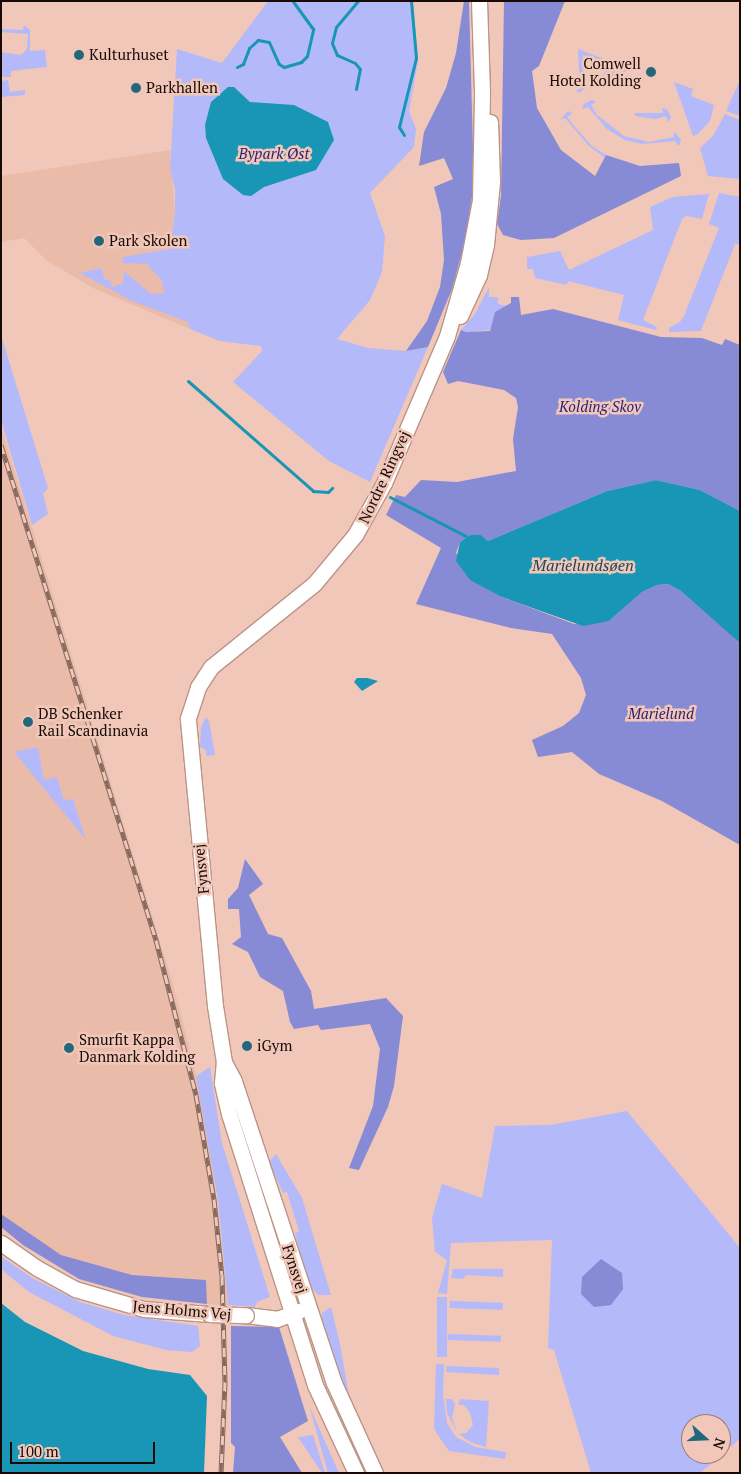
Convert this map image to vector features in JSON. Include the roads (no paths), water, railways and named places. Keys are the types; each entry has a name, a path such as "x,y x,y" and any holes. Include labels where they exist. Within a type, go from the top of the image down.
{"main road":[{"name":"Nordre Ringvej","path":"191,705 204,677 218,660 314,584 355,536 384,483 446,336 472,291 486,245 493,150 492,130 482,91 479,1"},
{"name":"Fynsvej","path":"191,705 188,731 190,761 224,1062 222,1083 229,1114 290,1311 323,1408 356,1473"},
{"name":"Fynsvej","path":"224,1062 234,1080 307,1306 353,1430 375,1473"},
{"name":"Jens Holms Vej","path":"1,1243 37,1268 75,1289 115,1302 172,1312 258,1316 277,1319 290,1311"},
{"path":"290,1311 307,1306"}],"water":[{"path":"228,87 234,87 250,102 294,105 328,122 334,140 316,170 264,187 251,196 243,195 223,179 206,138 205,125 211,102"},
{"name":"Marielundsøen","path":"656,480 700,490 740,511 740,643 681,591 668,584 657,585 642,592 609,621 583,626 502,597 470,580 456,561 460,542 470,535 481,535 488,541 607,491"},
{"path":"357,678 378,681 362,691 354,682"},
{"path":"1,1303 25,1322 83,1351 148,1369 190,1375 207,1396 204,1473 1,1473"}],"waterway":[{"path":"237,67 243,64 249,48 258,40 269,42 279,64 284,67 301,62 307,56 313,29 293,1"},
{"path":"356,89 360,69 355,63 337,55 332,43 336,27 358,1"},
{"path":"404,135 399,127 416,58 411,1"},
{"path":"188,381 313,491 328,492 332,488"},
{"path":"390,497 466,536"}],"railway":[{"path":"1,445 156,940 196,1095 214,1199 222,1276 225,1382 221,1473"}],"place":[{"name":"Kulturhuset","path":"79,55"},
{"name":"Comwell Hotel Kolding","path":"651,72"},
{"name":"Parkhallen","path":"136,88"},
{"name":"Park Skolen","path":"99,241"},
{"name":"DB Schenker Rail Scandinavia","path":"28,722"},
{"name":"iGym","path":"247,1046"},
{"name":"Smurfit Kappa Danmark Kolding","path":"69,1048"}],"park label":[{"name":"Bypark Øst","path":"274,154"},
{"name":"Kolding Skov","path":"600,407"},
{"name":"Marielund","path":"661,714"}]}
